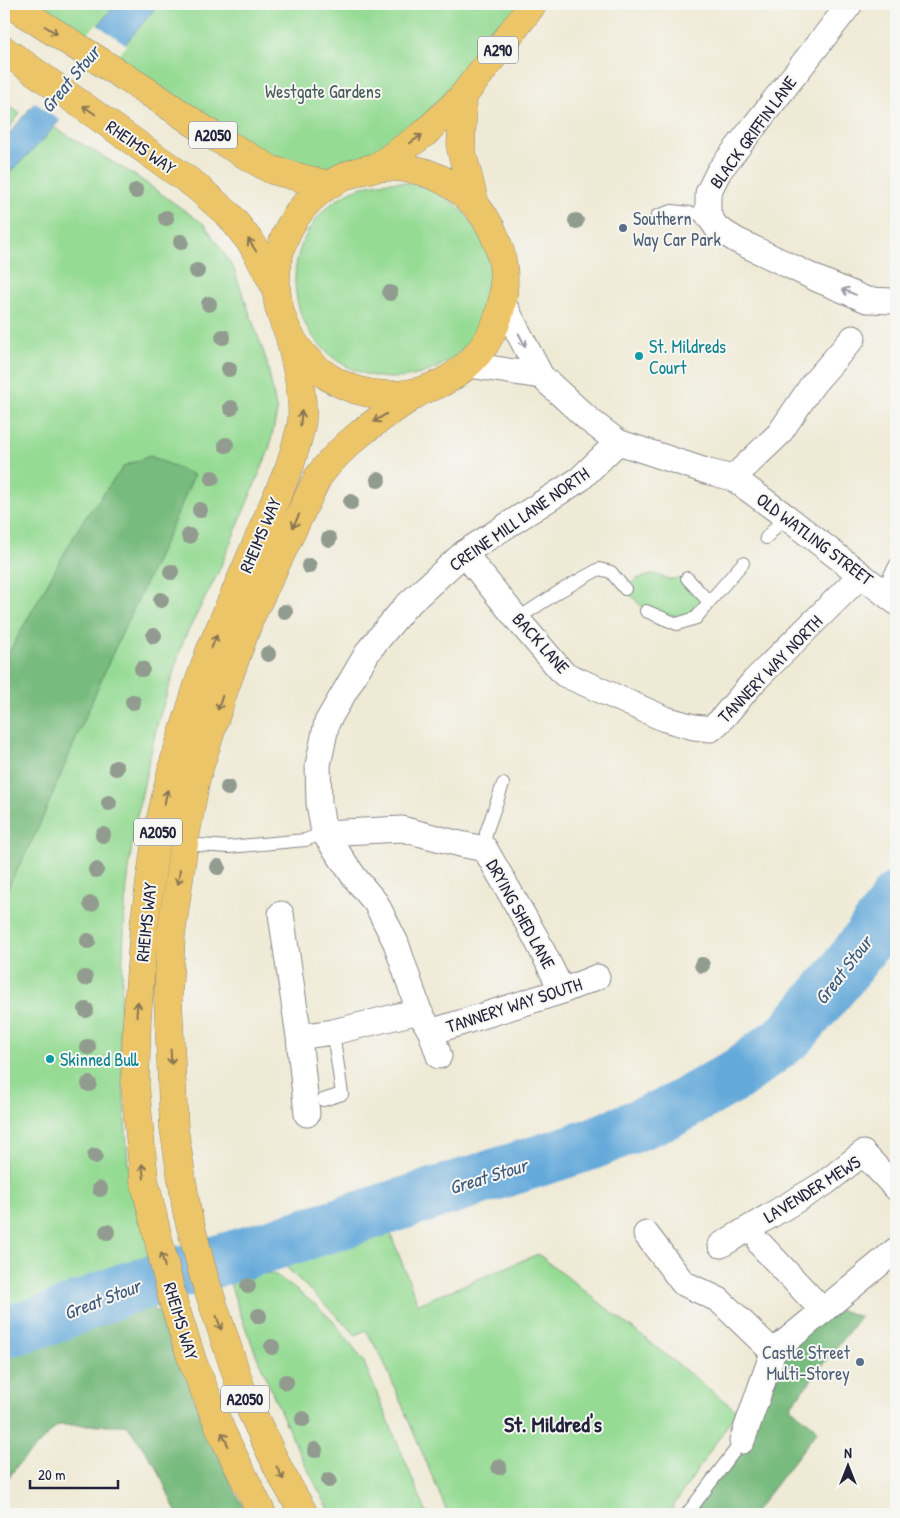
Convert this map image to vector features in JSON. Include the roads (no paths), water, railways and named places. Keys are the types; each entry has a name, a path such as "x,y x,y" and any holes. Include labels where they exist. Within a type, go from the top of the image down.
{"main road":[{"name":"A2050","path":"10,4 218,139 272,170 328,185"},
{"name":"A290","path":"377,168 425,133 463,96 533,4"},
{"name":"RHEIMS WAY","path":"4,50 196,186 230,216 252,244 276,288"},
{"path":"463,96 461,149 475,204"},
{"path":"377,168 413,168 447,181 475,204 495,233 505,267 504,303 491,336 469,365 447,381 421,392 383,395 345,386 312,365 289,334 280,312 276,288 278,257 288,229 306,204 328,185 352,173 377,168"},
{"name":"RHEIMS WAY","path":"262,1514 223,1435 192,1363 173,1301 144,1179 135,1086 137,1019 144,925 156,840 173,765 210,651 290,466 299,435 302,420 302,403 289,334"},
{"name":"RHEIMS WAY","path":"304,1514 280,1472 242,1392 204,1277 187,1212 174,1128 168,998 171,936 184,844 196,778 224,690 250,618 318,477 330,460 366,428 421,392"}],"street":[{"name":"BLACK GRIFFIN LANE","path":"708,215 708,193 719,171 850,4"},
{"path":"708,215 717,228 736,240 817,279 866,300 896,300"},
{"name":"OLD WATLING STREET","path":"504,303 541,376 589,420 618,442 708,472 733,478 889,596"},
{"path":"733,478 779,434 813,384 853,338"},
{"path":"469,365 541,376"},
{"name":"CREINE MILL LANE NORTH","path":"324,833 319,803 318,765 327,722 369,650 405,607 464,552 580,479 618,442"},
{"name":"BACK LANE","path":"464,552 564,674 665,720"},
{"name":"TANNERY WAY NORTH","path":"665,720 711,729 754,681 861,576"},
{"name":"DRYING SHED LANE","path":"324,833 402,829 485,849 536,938 562,991"},
{"path":"324,833 355,878 376,903 396,943 419,1011 431,1032 439,1056"},
{"path":"281,914 299,1037 315,1107"},
{"name":"TANNERY WAY SOUTH","path":"431,1032 562,991 597,977"},
{"path":"299,1037 333,1032 419,1011"},
{"name":"LAVENDER MEWS","path":"721,1245 825,1183 864,1153 896,1188"},
{"path":"646,1234 684,1283 719,1300 773,1352"},
{"path":"761,1245 823,1311"},
{"path":"742,1441 773,1352 896,1250"}],"lane":[{"path":"657,216 672,211 708,215"},
{"path":"766,538 785,516"},
{"path":"646,611 677,624 696,618 743,563"},
{"path":"889,596 896,564"},
{"path":"517,619 560,591 599,569 611,572 625,589"},
{"path":"687,578 708,602"},
{"path":"485,849 486,833 504,784"},
{"path":"184,844 229,847 305,840 324,833"},
{"path":"315,1107 342,1094 333,1032"},
{"path":"687,1514 742,1441"}],"water":[{"path":"116,4 159,4 42,141 4,178 4,140"}],"waterway":[{"name":"Great Stour","path":"4,1332 51,1319 121,1290 589,1145 674,1110 738,1074 790,1035 839,978 891,908 896,898"}],"place":[{"name":"Southern Way Car Park","path":"623,228"},
{"name":"St. Mildreds Court","path":"639,356"},
{"name":"Skinned Bull","path":"50,1059"},
{"name":"Castle Street Multi-Storey","path":"860,1362"}],"district":[{"name":"St. Mildred's","path":"553,1424"}],"park label":[{"name":"Westgate Gardens","path":"323,91"}]}
